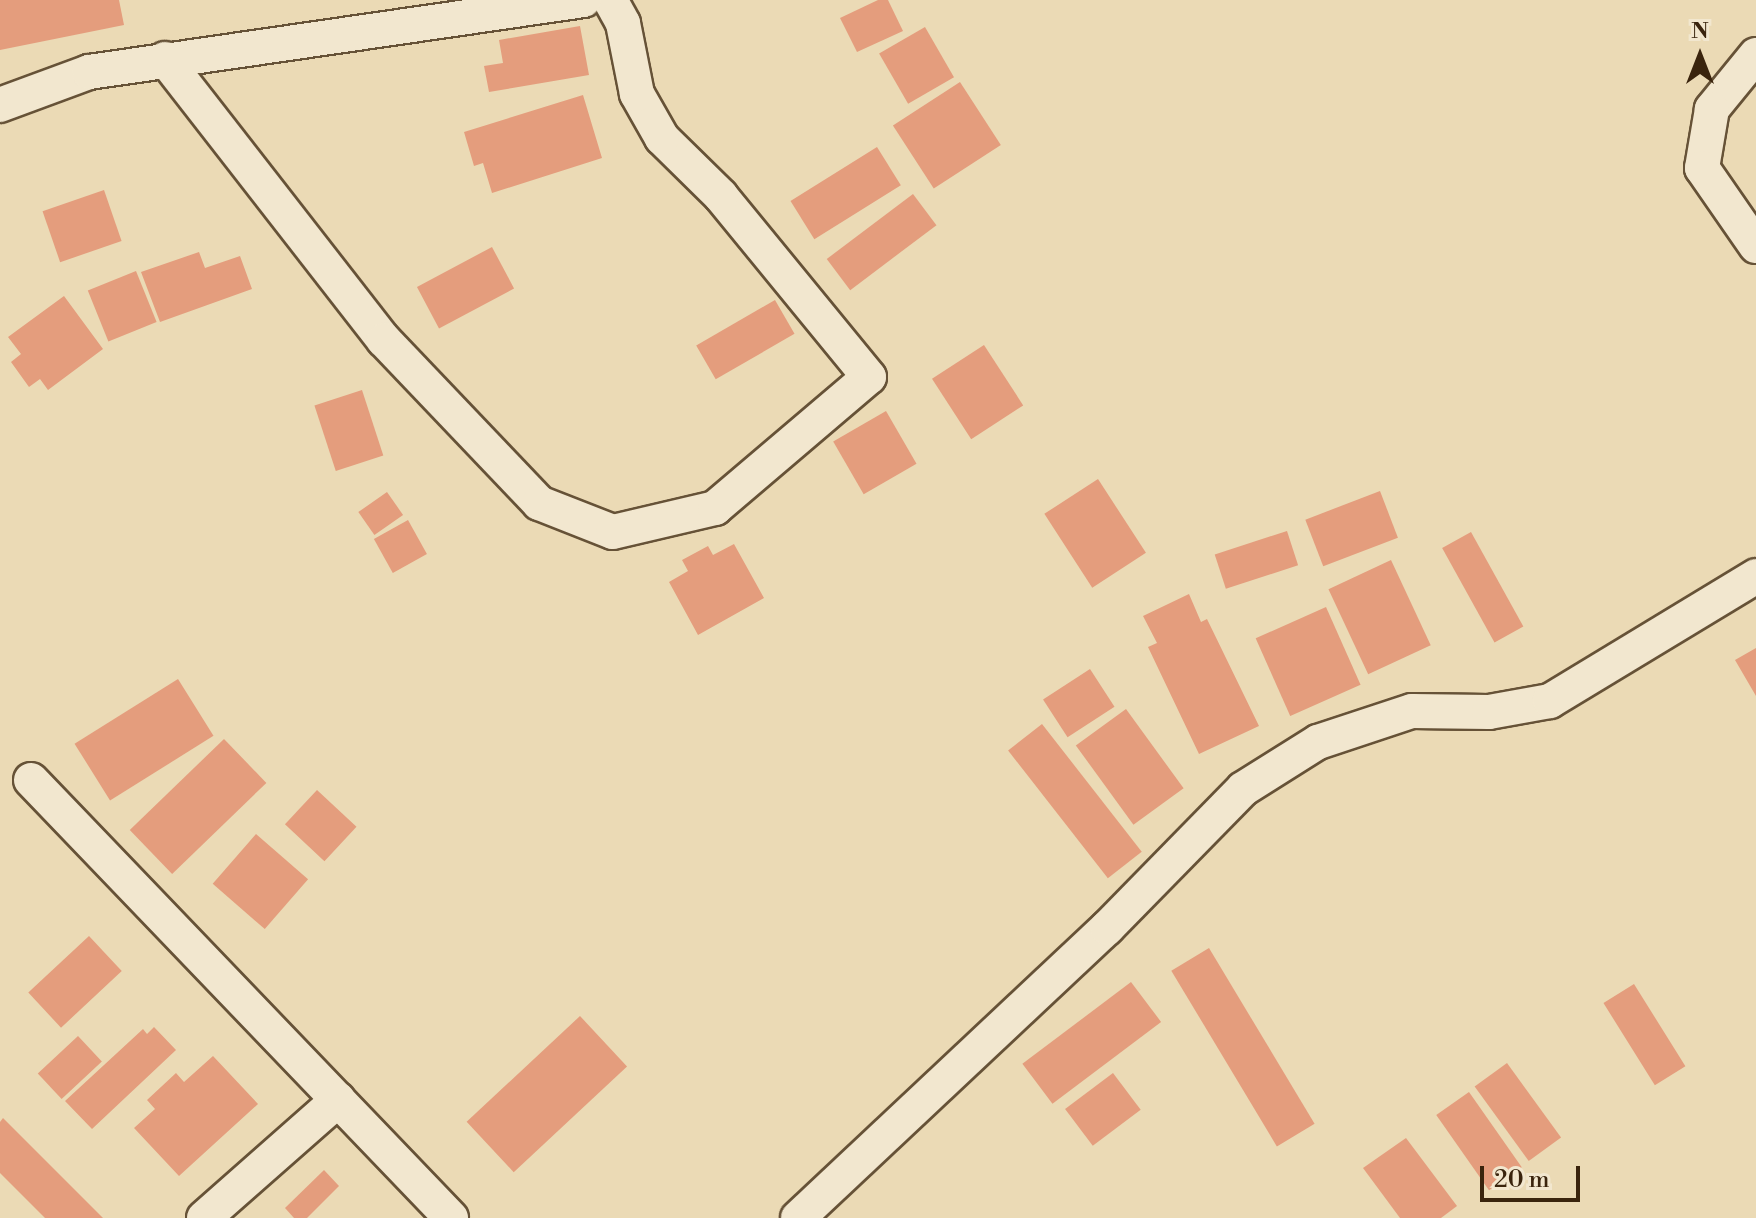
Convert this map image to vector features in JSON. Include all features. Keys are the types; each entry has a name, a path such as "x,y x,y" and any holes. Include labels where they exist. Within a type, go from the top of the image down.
{"street":[{"path":"0,105 89,72 584,0"},
{"path":"165,59 384,340 528,493 539,503 613,532 715,508 869,377 721,196 662,138 637,94 623,23 610,0"},
{"path":"1756,55 1712,109 1702,168 1756,246"},
{"path":"798,1218 1107,928 1243,789 1318,742 1412,711 1489,712 1550,701 1756,576"},
{"path":"31,780 451,1218"},
{"path":"204,1218 338,1100"}],"building":[{"path":"0,0 119,0 124,25 0,50"},
{"path":"878,0 888,0 903,31 857,52 840,18"},
{"path":"580,26 589,75 489,92 484,66 503,63 499,40"},
{"path":"925,27 954,77 908,104 879,54"},
{"path":"960,82 1001,145 934,188 893,126"},
{"path":"583,95 602,158 492,193 483,163 474,166 464,132"},
{"path":"877,147 901,185 814,239 790,201"},
{"path":"104,190 122,241 60,262 43,211"},
{"path":"913,194 936,225 850,290 827,259"},
{"path":"492,247 514,288 439,328 417,287"},
{"path":"199,252 205,268 240,256 252,289 160,322 141,272"},
{"path":"136,271 157,322 108,341 88,290"},
{"path":"64,296 103,349 48,390 40,379 29,387 11,362 21,354 8,337"},
{"path":"775,300 794,334 716,379 696,346"},
{"path":"984,345 1023,405 971,439 932,379"},
{"path":"362,390 383,456 336,471 314,405"},
{"path":"886,411 916,464 864,494 833,442"},
{"path":"1098,479 1146,553 1092,588 1044,514"},
{"path":"1380,491 1398,538 1323,566 1305,520"},
{"path":"387,492 403,515 374,535 358,512"},
{"path":"408,520 427,554 393,573 374,539"},
{"path":"1287,531 1298,565 1226,589 1215,554"},
{"path":"1471,532 1523,626 1494,642 1442,548"},
{"path":"734,544 764,598 698,635 669,582 688,571 682,560 708,546 713,555"},
{"path":"1391,560 1431,645 1368,674 1328,589"},
{"path":"1189,594 1201,622 1207,619 1259,726 1199,754 1148,647 1157,643 1143,616"},
{"path":"1326,607 1361,685 1290,716 1256,638"},
{"path":"1756,648 1756,696 1735,660"},
{"path":"1090,669 1115,707 1068,737 1043,699"},
{"path":"178,679 214,736 110,800 75,744"},
{"path":"1126,709 1184,788 1133,825 1076,745"},
{"path":"1042,724 1142,852 1108,878 1008,750"},
{"path":"224,739 266,783 172,874 130,830"},
{"path":"317,790 356,827 324,861 285,824"},
{"path":"256,834 308,879 265,929 213,884"},
{"path":"89,936 122,971 61,1028 28,993"},
{"path":"1209,948 1315,1124 1277,1146 1171,971"},
{"path":"1131,982 1161,1022 1052,1104 1022,1064"},
{"path":"1634,984 1685,1066 1655,1085 1603,1003"},
{"path":"580,1016 627,1066 514,1172 467,1122"},
{"path":"154,1027 176,1050 92,1129 65,1101 143,1029 147,1034"},
{"path":"78,1036 102,1062 62,1099 38,1074"},
{"path":"213,1056 258,1104 179,1176 134,1128 155,1109 147,1100 176,1073 184,1082"},
{"path":"1507,1063 1561,1137 1529,1161 1475,1087"},
{"path":"1113,1073 1141,1110 1093,1146 1065,1109"},
{"path":"1469,1092 1522,1167 1489,1190 1436,1115"},
{"path":"3,1118 103,1218 45,1218 0,1173 0,1122"},
{"path":"1406,1138 1457,1206 1441,1218 1400,1218 1363,1168"},
{"path":"324,1170 339,1186 307,1218 294,1218 285,1208"}]}
